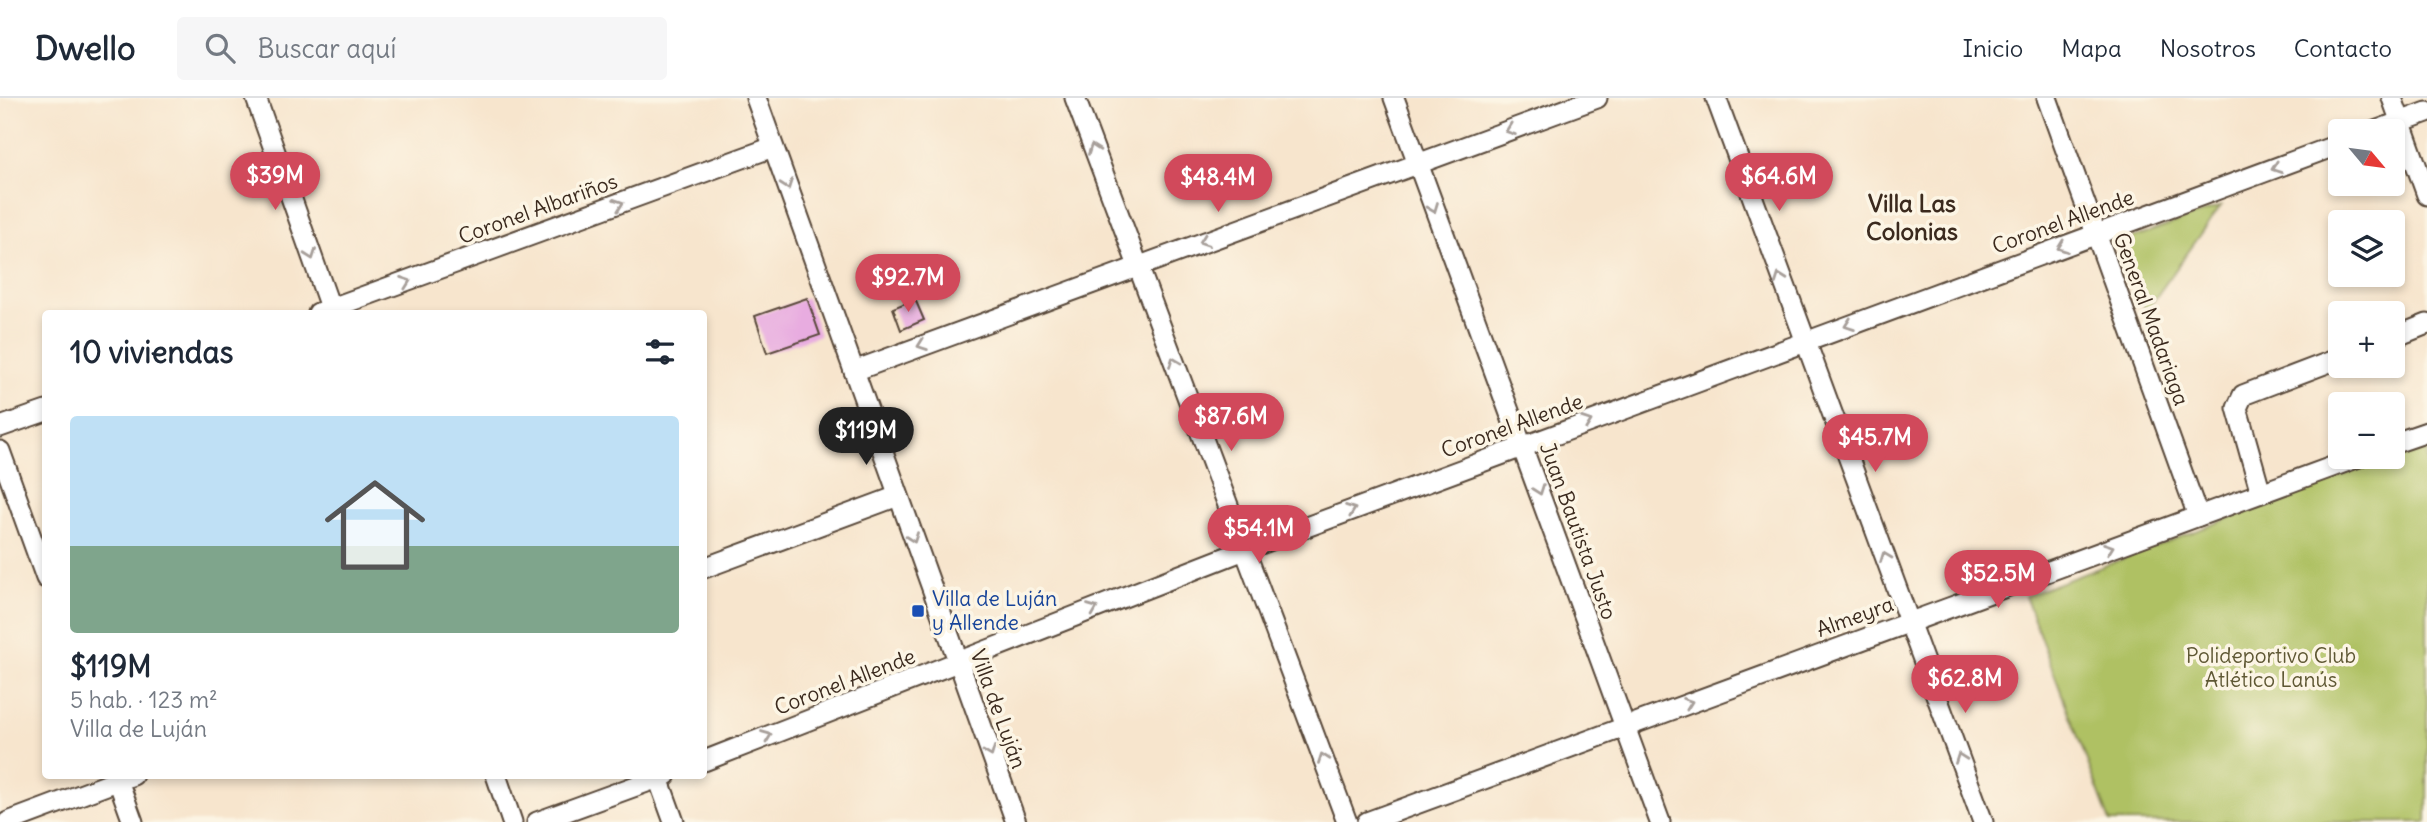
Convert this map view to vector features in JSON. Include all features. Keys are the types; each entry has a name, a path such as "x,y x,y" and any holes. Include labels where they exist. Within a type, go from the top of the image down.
{"street":[{"path":"256,98 326,310"},
{"name":"Villa de Luján","path":"755,98 956,663 1016,822"},
{"path":"1075,98 1136,265 1247,549 1347,822"},
{"name":"Juan Bautista Justo","path":"1394,98 1660,822"},
{"path":"854,371 1136,265 1597,98"},
{"path":"1716,98 1983,822"},
{"name":"General Madariaga","path":"2047,98 2198,516"},
{"path":"2392,98 2399,119"},
{"path":"2405,120 2427,112"},
{"path":"2405,136 2427,195"},
{"name":"Coronel Albariños","path":"332,310 773,147"},
{"name":"Coronel Allende","path":"707,760 1247,549 2328,148"},
{"path":"2405,333 2427,324"},
{"path":"2261,493 2236,408 2243,395 2328,363"},
{"path":"0,427 42,412"},
{"path":"2405,440 2427,432"},
{"path":"0,451 42,567"},
{"name":"Almeyra","path":"1367,822 2328,468"},
{"path":"707,567 898,496"},
{"path":"8,822 117,779"},
{"path":"123,779 134,822"},
{"path":"497,779 512,822"},
{"path":"537,822 656,779"},
{"path":"663,779 674,822"}],"green space":[{"path":"2221,206 2146,311 2118,243"},
{"name":"Polideportivo Club Atlético Lanús","path":"2427,443 2427,822 2110,822 2025,596 2359,469 2405,469 2405,451"}],"building":[{"path":"807,298 820,335 767,353 755,316"},
{"path":"915,299 924,320 901,330 893,308"}],"place":[{"name":"Villa de Luján y Allende","path":"918,611"}],"district":[{"name":"Villa Las Colonias","path":"1912,218"}]}
